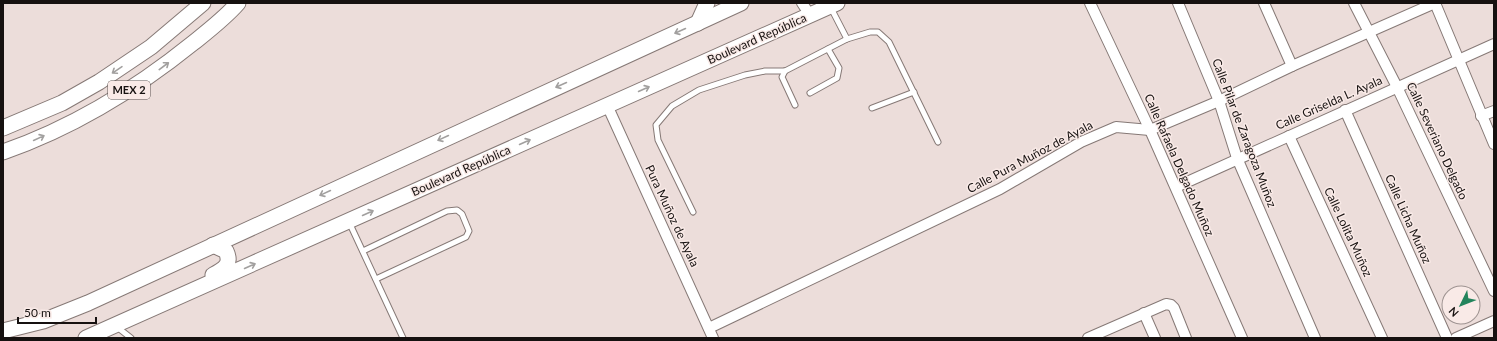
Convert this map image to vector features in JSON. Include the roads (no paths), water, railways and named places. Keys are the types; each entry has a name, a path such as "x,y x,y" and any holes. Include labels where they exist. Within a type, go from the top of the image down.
{"main road":[{"name":"MEX 2","path":"3,128 62,104 99,82 151,47 203,3"},
{"name":"MEX 2","path":"3,152 56,130 120,96 180,54 238,3"},
{"path":"698,23 707,3"},
{"path":"3,331 31,325 88,303 741,3"},
{"name":"Boulevard República","path":"86,338 606,106 806,9 833,5"},
{"path":"153,307 175,291 224,270 228,264 229,258 226,251 213,245"},
{"path":"12,338 49,326 88,303"}],"street":[{"name":"Calle Rafaela Delgado Muñoz","path":"1090,3 1176,187 1242,338"},
{"name":"Calle Pilar de Zaragoza Muñoz","path":"1178,3 1219,101 1237,158 1314,338"},
{"path":"1264,3 1292,66"},
{"name":"Calle Severiano Delgado","path":"1354,3 1397,87 1494,291"},
{"name":"Calle Pura Muñoz de Ayala","path":"709,328 1000,189 1081,142 1116,127 1150,130 1219,101 1292,66 1435,3"},
{"path":"1435,3 1494,144"},
{"name":"Calle Griselda L. Ayala","path":"1176,187 1237,158 1494,44"},
{"name":"Pura Muñoz de Ayala","path":"606,106 713,338"},
{"name":"Calle Licha Muñoz","path":"1345,110 1447,338"},
{"path":"1481,116 1494,111"},
{"name":"Calle Lolita Muñoz","path":"1289,136 1382,338"},
{"path":"1088,338 1166,304 1171,305 1174,308 1186,338"},
{"path":"1144,313 1155,338"},
{"path":"1456,338 1494,321"}],"lane":[{"path":"833,5 846,39"},
{"path":"694,212 658,140 656,125 672,106 699,90 745,75 765,71 785,71 846,39 870,32 878,32 884,36 894,51 938,142"},
{"path":"810,93 837,78 839,68 828,49"},
{"path":"785,71 782,77 795,105"},
{"path":"872,108 914,92"},
{"path":"363,252 447,211 457,210 462,214 470,231 466,237 376,279"},
{"path":"349,221 403,338"},
{"path":"115,326 131,338"}]}
